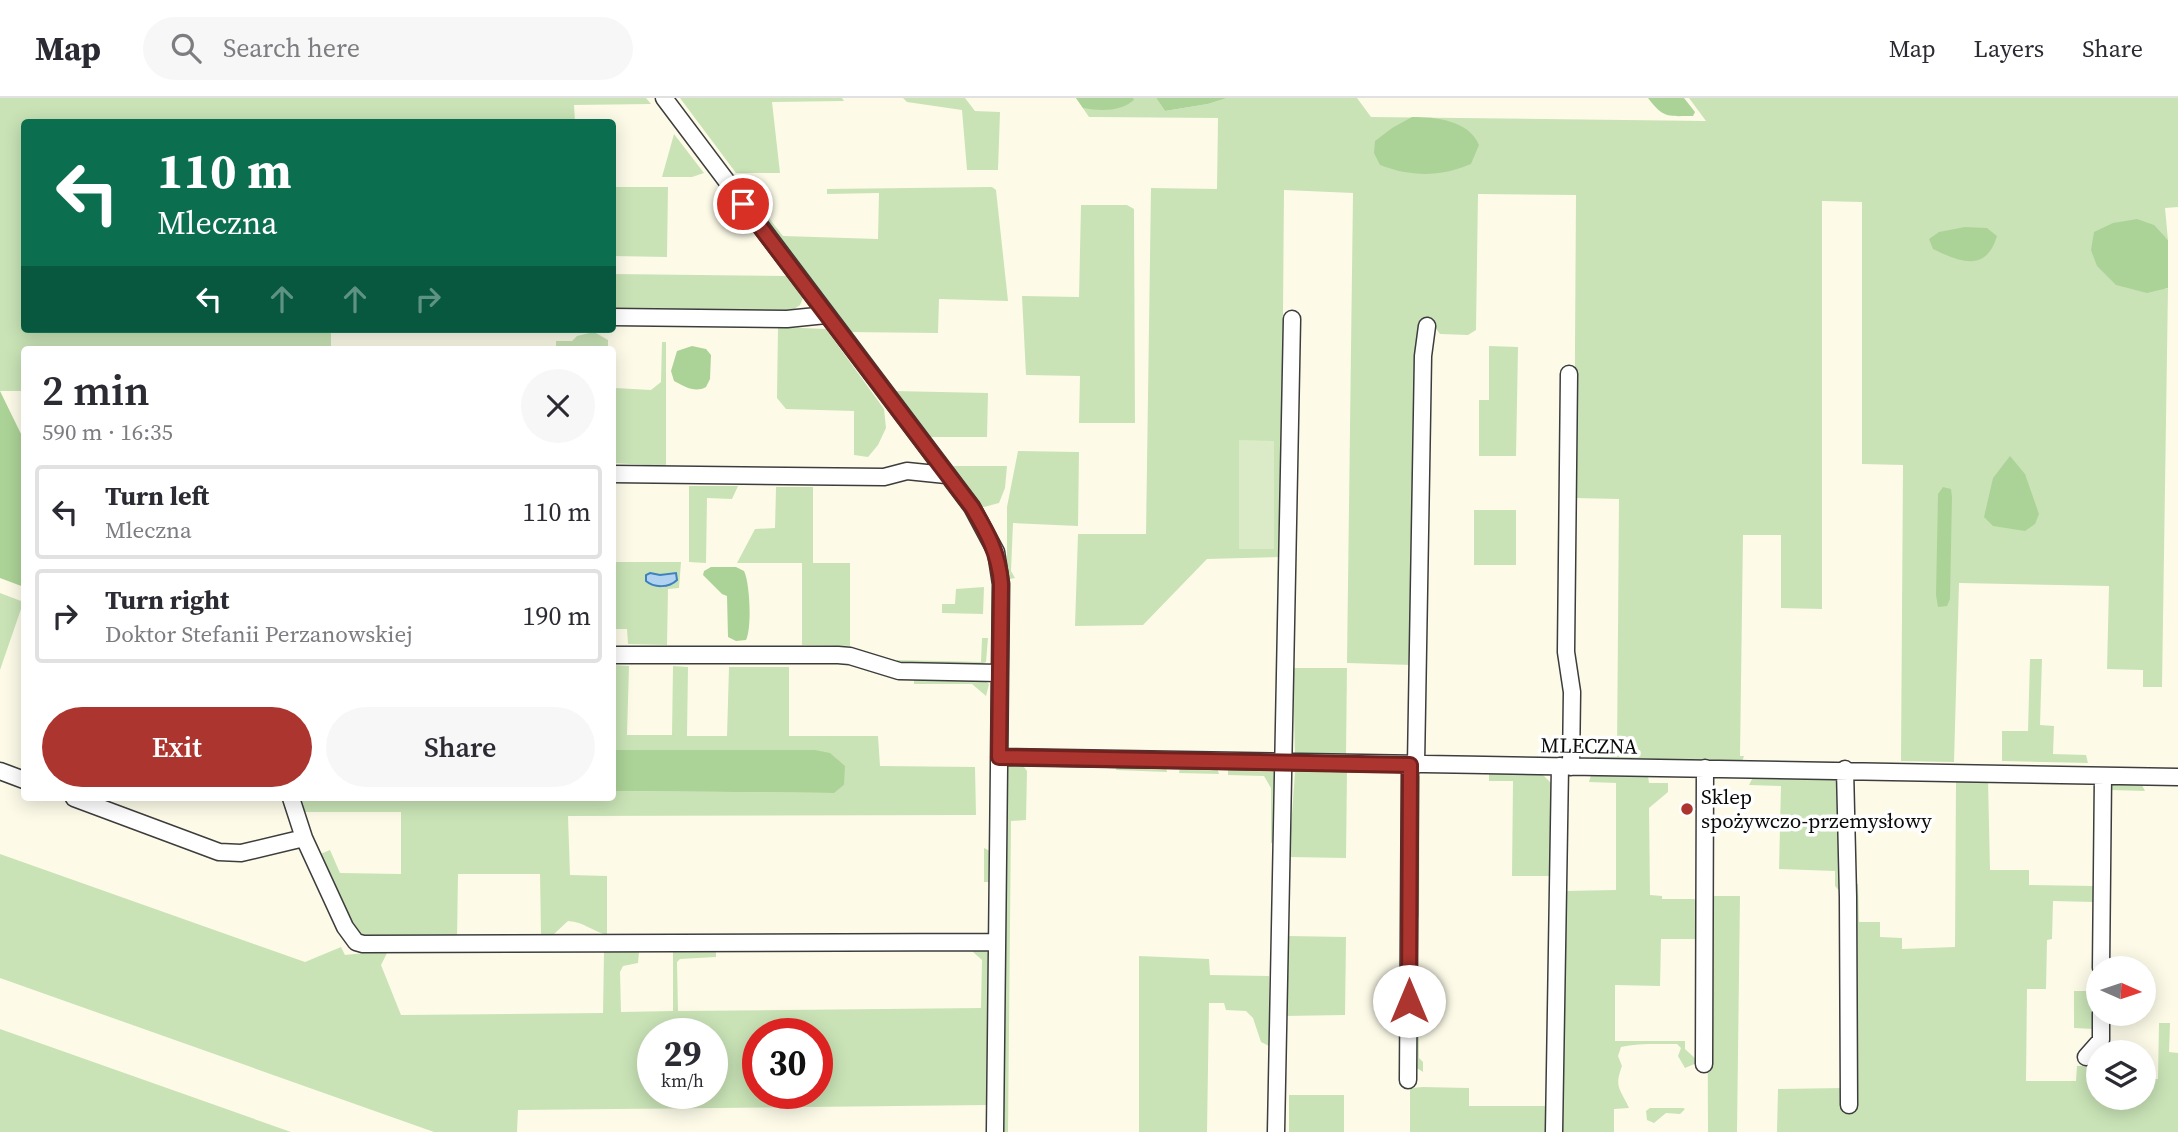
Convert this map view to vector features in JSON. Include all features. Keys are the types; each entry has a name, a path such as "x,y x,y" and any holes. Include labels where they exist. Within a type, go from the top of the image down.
{"street":[{"path":"664,98 972,507 996,552 1001,584 995,1132"},
{"path":"616,317 787,319 826,315"},
{"path":"1276,1132 1292,319"},
{"path":"1408,1080 1413,765 1423,369 1427,326"},
{"path":"1554,1132 1566,766 1572,692 1566,652 1569,374"},
{"path":"616,474 884,477 907,471 946,475"},
{"path":"616,655 838,655 899,671 999,673"},
{"name":"MLECZNA","path":"999,757 1413,765 1845,769 2178,777"},
{"path":"1704,1064 1705,768"},
{"path":"1845,769 1849,1105"},
{"path":"0,771 21,779"},
{"path":"2101,956 2103,776"},
{"path":"82,801 219,852 241,853 304,838"},
{"path":"292,801 304,838 345,927 356,942 368,945 998,942"}],"green space":[{"path":"0,98 646,98 651,104 574,105 575,119 21,119 21,333 331,333 331,346 21,346 21,391 0,391"},
{"path":"680,98 842,98 844,101 772,102 780,173 736,173"},
{"path":"903,98 965,98 975,111 1000,112 998,170 967,170 962,110 907,102"},
{"path":"1076,98 1156,98 1165,111 1227,98 1357,98 1371,117 1706,121 1689,98 2178,98 2178,207 2165,208 2168,240 2165,237 2165,289 2168,288 2162,687 2143,687 2143,670 2107,669 2109,586 1959,583 1954,762 1901,761 1903,465 1862,464 1862,202 1822,201 1822,609 1781,608 1781,535 1743,535 1742,762 1595,760 1587,755 1617,756 1619,499 1574,498 1576,195 1478,194 1476,330 1468,335 1440,334 1434,326 1422,325 1412,665 1347,663 1353,193 1284,190 1281,557 1207,559 1143,625 1075,626 1078,534 1146,534 1151,188 1217,189 1218,118 1089,117"},
{"path":"1076,98 1134,100 1123,107 1103,110 1083,108"},
{"path":"1156,98 1227,98 1165,111"},
{"path":"1648,98 1684,98 1695,112 1693,116 1667,115 1658,110"},
{"path":"1412,117 1441,119 1468,130 1479,145 1471,164 1426,174 1403,172 1380,165 1374,153 1375,141"},
{"path":"674,134 704,173 692,177 662,177"},
{"path":"616,187 668,187 667,257 616,256"},
{"path":"992,187 996,190 1008,301 939,299 938,333 847,332 751,201 754,199 783,236 878,239 879,193 827,194 827,189"},
{"path":"1081,205 1127,205 1134,209 1135,423 1079,423 1080,376 1026,375 1022,296 1079,297"},
{"path":"2137,219 2154,225 2168,240 2168,288 2147,293 2116,285 2097,266 2091,250 2094,232 2113,223"},
{"path":"1965,227 1987,228 1997,236 1992,248 1979,260 1953,258 1933,249 1929,239 1939,232"},
{"path":"616,274 787,276 803,298 800,305 790,312 616,312"},
{"path":"778,327 826,329 884,409 886,428 878,445 868,457 854,455 854,411 786,409 777,398"},
{"path":"596,333 608,340 608,346 556,346 556,341 572,341 577,336"},
{"path":"662,342 666,342 666,466 616,463 616,388 651,390 661,382"},
{"path":"692,346 706,349 711,355 710,379 702,389 690,388 674,381 671,371 677,351"},
{"path":"1489,346 1518,347 1516,456 1479,456 1479,400 1489,400"},
{"path":"0,391 21,434 21,586 0,578"},
{"path":"893,391 988,393 987,437 929,437"},
{"path":"1239,440 1274,441 1274,549 1239,549"},
{"path":"1018,451 1079,452 1078,526 1013,523 1011,571 1015,578 1010,579 1007,570 1007,507"},
{"path":"2010,456 2025,474 2039,514 2035,524 2025,531 1993,526 1984,517 1993,478"},
{"path":"950,466 1007,466 1005,488 999,503 984,507 978,505"},
{"path":"689,486 738,486 732,499 707,498 706,563 689,562"},
{"path":"776,487 813,487 813,563 850,563 850,646 802,645 802,563 737,563 755,529 775,528"},
{"path":"1943,487 1951,489 1952,497 1950,599 1947,606 1938,607 1938,494"},
{"path":"1474,510 1516,510 1516,565 1474,565"},
{"path":"616,562 681,562 679,588 668,589 667,645 628,644 627,629 616,629"},
{"path":"711,567 736,567 744,571 750,606 746,640 736,641 728,637 727,596 703,575 704,571"},
{"path":"984,587 983,614 942,613 942,604 955,604 956,589"},
{"path":"0,593 21,601 21,609 0,670"},
{"path":"982,638 988,638 986,662 978,666 897,665 897,660 981,662"},
{"path":"2030,659 2042,659 2040,725 2054,726 2053,754 2086,755 2088,763 2002,761 2002,731 2028,731"},
{"path":"616,665 629,666 627,735 672,735 673,666 688,667 687,736 727,736 729,667 789,667 789,736 878,736 880,766 975,767 976,815 568,816 570,875 607,876 607,935 568,921 554,934 541,934 540,874 458,874 457,940 373,939 357,935 318,855 330,850 340,873 401,874 401,812 302,812 298,801 616,801 616,791 833,793 844,785 616,750"},
{"path":"1293,668 1347,668 1346,755 1295,755"},
{"path":"914,679 982,679 989,684 986,696 972,684 914,684"},
{"path":"616,750 815,750 830,753 845,766 844,785 834,793 616,791"},
{"path":"1117,766 1166,767 1167,772 1116,770"},
{"path":"1005,767 1024,767 1027,771 1026,820 1011,821 1008,1132 1001,1132"},
{"path":"1180,767 1217,768 1219,774 1179,773"},
{"path":"1228,768 1274,770 1274,842 1271,843 1271,788 1264,776 1228,775"},
{"path":"1347,771 1346,858 1289,857 1295,772"},
{"path":"1489,773 1543,775 1551,783 1551,876 1512,876 1513,781 1489,781"},
{"path":"1591,775 1648,776 1649,783 1668,783 1668,792 1649,808 1650,895 1662,896 1662,899 1694,899 1699,903 1699,939 1661,939 1660,986 1615,985 1615,1041 1685,1041 1685,1049 1699,1062 1685,1068 1678,1056 1681,1048 1677,1044 1621,1047 1618,1056 1622,1066 1618,1084 1629,1108 1614,1109 1614,1132 1561,1132 1564,891 1616,890 1616,783 1589,782"},
{"path":"1417,776 1420,776 1419,917 1414,917"},
{"path":"1753,777 1826,777 1852,783 1853,884 1858,884 1859,922 1880,922 1880,937 1902,938 1902,949 1955,947 1956,779 1988,779 1990,870 2029,870 2029,885 2093,886 2093,902 2053,901 2052,939 2047,940 2046,989 2027,989 2026,1081 2076,1081 2077,1066 2086,1066 2086,1110 2156,1110 2159,1023 2170,1023 2169,1052 2178,1053 2178,1132 1777,1132 1778,1089 1843,1088 1842,894 1835,886 1835,871 1779,869 1781,786 1749,785"},
{"path":"2110,783 2141,783 2145,791 2111,790 2111,896 2108,896"},
{"path":"984,848 990,851 990,882 984,882"},
{"path":"0,854 305,962 341,947 345,955 387,953 381,965 401,1015 603,1013 604,952 639,952 638,963 623,966 620,972 621,1012 673,1011 673,952 716,952 716,957 680,959 677,962 678,1011 981,1008 982,960 973,952 974,949 984,949 989,954 988,1105 833,1107 833,1018 742,1018 742,1108 728,1108 728,1018 637,1018 637,1109 518,1110 517,1132 434,1132 0,978"},
{"path":"1707,896 1740,896 1737,1132 1708,1132"},
{"path":"1283,937 1346,937 1345,1015 1284,1016"},
{"path":"1139,956 1209,959 1210,975 1269,976 1269,1046 1261,1042 1253,1018 1246,1011 1226,1010 1224,1003 1209,1003 1207,1132 1139,1132"},
{"path":"2074,991 2086,991 2086,1026 2093,1026 2093,1029 2074,1028"},
{"path":"1413,1002 1419,1003 1419,1058 1423,1062 1423,1072 1412,1065"},
{"path":"0,1029 291,1132 0,1132"},
{"path":"1410,1088 1469,1088 1469,1106 1547,1106 1547,1132 1410,1132"},
{"path":"1289,1095 1344,1095 1344,1132 1289,1132"},
{"path":"1650,1108 1685,1109 1680,1114 1666,1113 1654,1123 1647,1120 1646,1111"}],"water":[{"path":"676,573 677,580 666,586 653,585 646,581 646,575"}],"place":[{"name":"Sklep spożywczo-przemysłowy","path":"1687,809"}],"route":[{"path":"743,204 972,507 992,542 1000,569 1001,584 999,757 1410,765 1409,1001"}]}
